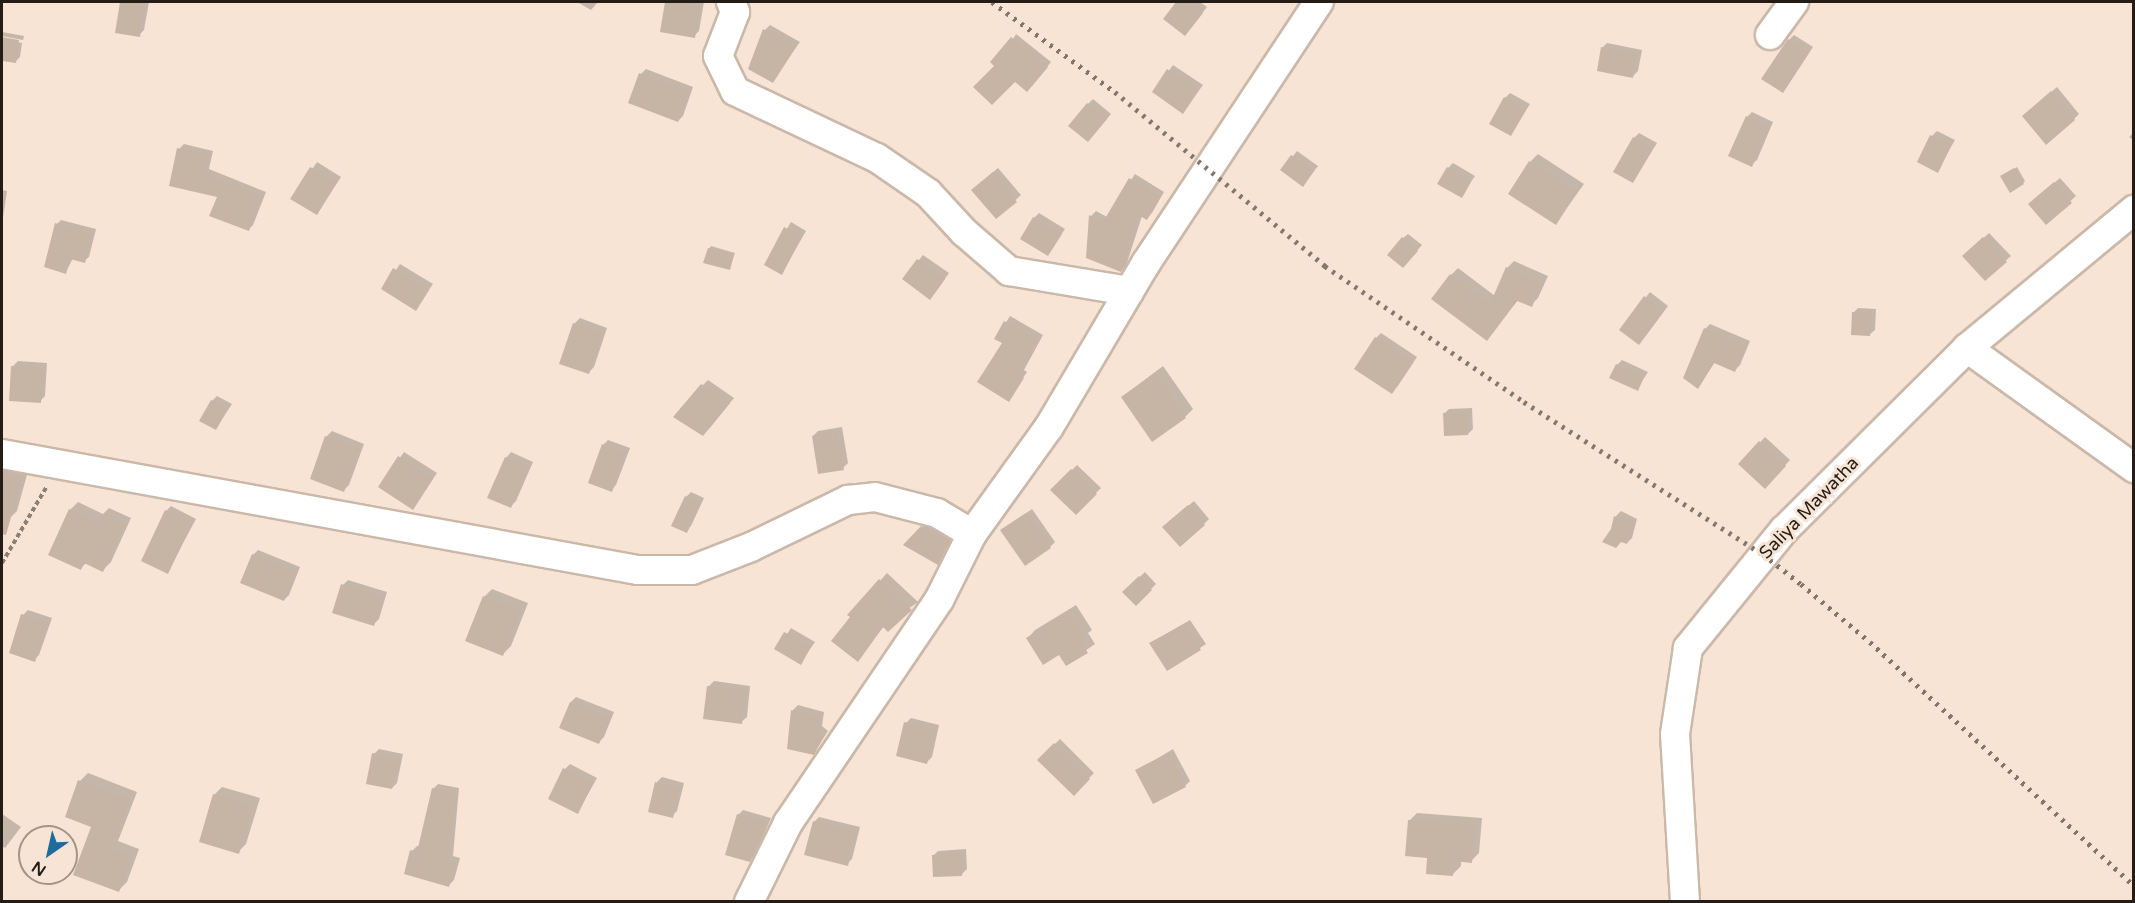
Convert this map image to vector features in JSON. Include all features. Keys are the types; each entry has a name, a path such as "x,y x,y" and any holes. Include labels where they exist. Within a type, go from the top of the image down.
{"street":[{"path":"731,2 735,12 718,56 735,91 877,158 928,193 964,232 1009,271 1129,291"},
{"path":"749,902 788,823 939,600 972,534 1049,427 1129,291 1208,166 1319,2"},
{"path":"1770,35 1794,2"},
{"name":"Saliya Mawatha","path":"1685,902 1675,734 1688,648 1784,530 1967,348 2133,210"},
{"path":"1967,348 2133,468"},
{"path":"2,454 638,570 692,570 751,547 848,500 875,497 937,513 972,534"}],"path":[{"path":"2,562 60,465"}],"building":[{"path":"120,2 145,2 140,37 115,33"},
{"path":"665,2 700,7 695,38 660,32"},
{"path":"1176,2 1189,2 1203,13 1185,36 1163,19"},
{"path":"763,29 796,47 773,83 748,69"},
{"path":"2,37 19,40 16,63 2,61"},
{"path":"1011,37 1048,67 1027,92 1015,82 992,105 973,87 994,66 990,62"},
{"path":"1788,39 1809,53 1783,93 1761,79"},
{"path":"1601,47 1637,54 1633,78 1597,71"},
{"path":"1167,69 1199,90 1183,114 1152,92"},
{"path":"639,73 689,92 678,122 628,103"},
{"path":"2051,91 2075,120 2046,145 2022,116"},
{"path":"1504,97 1526,110 1511,136 1489,124"},
{"path":"1087,103 1107,119 1088,142 1068,126"},
{"path":"1746,116 1769,127 1752,167 1728,156"},
{"path":"1930,135 1951,146 1938,173 1917,162"},
{"path":"1633,137 1653,149 1633,183 1613,172"},
{"path":"177,148 209,155 205,174 262,197 249,231 209,216 217,197 169,186"},
{"path":"1291,155 1314,171 1303,187 1280,170"},
{"path":"1529,161 1577,192 1556,225 1508,194"},
{"path":"310,167 337,182 317,215 290,199"},
{"path":"1447,167 1471,182 1462,198 1437,184"},
{"path":"2014,168 2024,184 2010,193 2000,176"},
{"path":"993,172 1017,202 996,219 971,190"},
{"path":"1129,178 1160,197 1147,220 1140,216 1121,272 1086,258 1089,215 1103,222"},
{"path":"2054,182 2072,203 2046,225 2028,204"},
{"path":"1033,217 1062,234 1048,256 1020,239"},
{"path":"55,223 93,234 85,263 70,259 66,274 44,267"},
{"path":"784,227 802,236 782,275 764,265"},
{"path":"1402,237 1418,251 1403,268 1387,255"},
{"path":"1983,237 2007,262 1985,281 1962,256"},
{"path":"708,248 734,255 730,270 703,263"},
{"path":"917,259 945,279 930,300 902,279"},
{"path":"1506,267 1542,283 1532,307 1517,301 1487,341 1431,299 1450,274 1490,304"},
{"path":"393,268 429,290 416,311 381,289"},
{"path":"1644,296 1664,311 1639,345 1619,330"},
{"path":"1852,312 1872,314 1870,336 1851,335"},
{"path":"1004,321 1039,341 1020,376 1024,378 1009,402 977,382 1002,343 994,339"},
{"path":"573,323 603,333 589,374 559,364"},
{"path":"1704,328 1746,346 1735,372 1714,363 1698,389 1683,378"},
{"path":"1375,337 1413,363 1392,394 1354,369"},
{"path":"1616,364 1644,377 1638,391 1609,378"},
{"path":"11,366 43,368 41,403 9,401"},
{"path":"1155,373 1186,418 1152,442 1121,397"},
{"path":"701,384 730,403 703,436 673,417"},
{"path":"211,400 228,409 216,430 199,421"},
{"path":"1443,413 1468,413 1468,435 1444,436"},
{"path":"837,432 844,470 818,474 812,436"},
{"path":"325,436 360,449 344,492 310,479"},
{"path":"1759,441 1786,466 1765,489 1738,464"},
{"path":"602,444 626,453 612,492 588,483"},
{"path":"398,456 433,479 413,510 378,487"},
{"path":"505,457 529,467 511,508 487,498"},
{"path":"1071,469 1097,494 1076,515 1050,490"},
{"path":"2,472 22,478 6,535 2,534"},
{"path":"685,496 700,503 687,533 671,526"},
{"path":"1188,505 1205,525 1180,547 1162,527"},
{"path":"69,509 97,522 100,515 124,526 103,572 84,563 81,570 48,555"},
{"path":"165,510 192,524 168,574 141,561"},
{"path":"1026,513 1051,548 1025,566 1000,530"},
{"path":"1614,516 1633,524 1627,544 1621,542 1616,548 1602,542 1611,529"},
{"path":"921,526 950,541 938,565 903,545"},
{"path":"252,554 296,572 284,601 240,583"},
{"path":"1139,576 1152,590 1136,606 1122,592"},
{"path":"879,579 912,610 888,632 883,627 858,662 831,641 850,617 847,615"},
{"path":"341,584 383,597 374,626 332,613"},
{"path":"483,596 521,611 503,656 465,641"},
{"path":"1068,612 1085,639 1081,641 1088,653 1066,666 1059,655 1043,665 1026,638"},
{"path":"21,614 48,623 35,662 9,653"},
{"path":"1185,624 1201,650 1167,671 1149,643"},
{"path":"784,632 811,647 801,665 774,649"},
{"path":"707,686 746,690 742,724 703,719"},
{"path":"570,702 610,718 599,744 559,728"},
{"path":"791,710 820,717 818,731 824,736 814,755 787,749"},
{"path":"904,722 935,730 927,764 896,756"},
{"path":"1054,743 1090,779 1074,796 1037,760"},
{"path":"372,753 399,759 392,789 366,784"},
{"path":"1168,753 1186,787 1153,804 1135,770"},
{"path":"563,768 593,783 578,814 548,799"},
{"path":"78,780 130,800 111,849 132,857 119,892 78,877 78,862 91,827 65,817"},
{"path":"655,782 680,788 673,818 648,812"},
{"path":"432,788 455,793 449,861 456,863 449,887 404,874 410,850 417,852"},
{"path":"213,794 253,806 239,854 199,842"},
{"path":"737,814 767,823 750,862 725,855"},
{"path":"1408,820 1475,825 1472,863 1454,861 1453,876 1426,874 1427,858 1405,856"},
{"path":"813,821 856,832 848,866 804,855"},
{"path":"961,854 962,876 933,877 932,855"}],"railway":[{"path":"992,2 1115,92 1325,266 1524,402 1763,554 1870,642 2134,886"}]}
